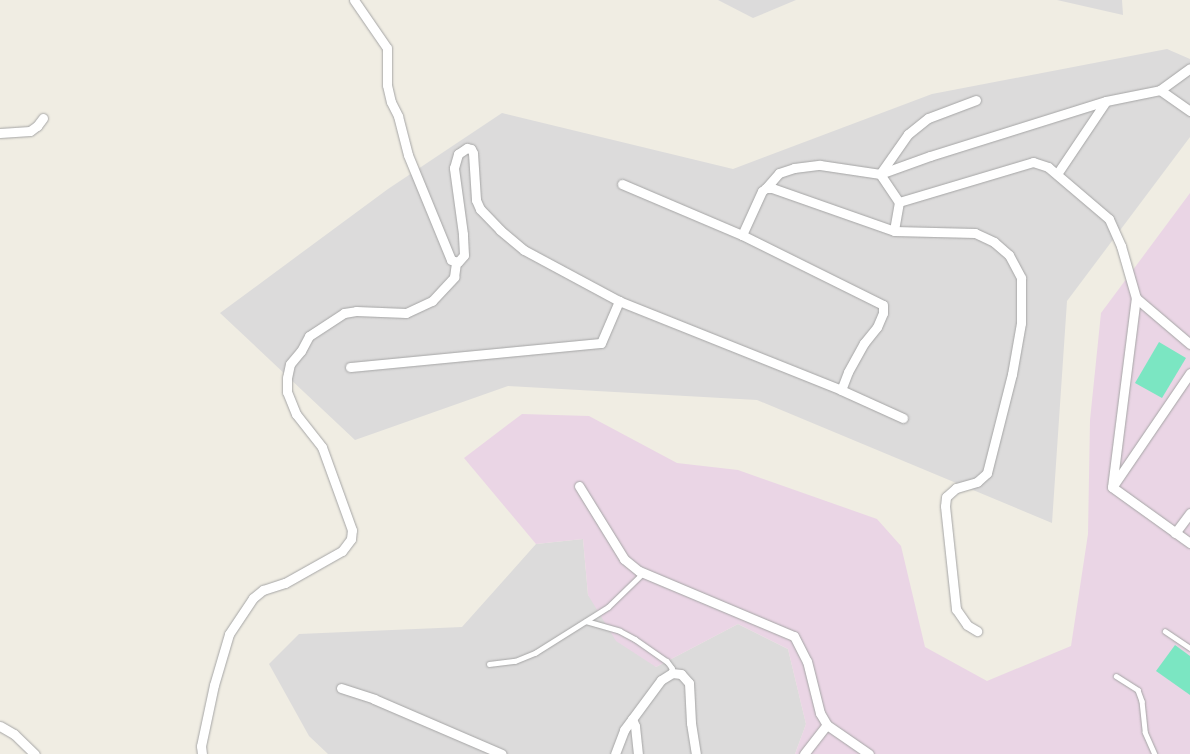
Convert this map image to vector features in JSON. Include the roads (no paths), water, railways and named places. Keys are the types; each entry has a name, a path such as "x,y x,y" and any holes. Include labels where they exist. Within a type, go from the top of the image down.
{"street":[{"path":"354,0 387,48 386,85 398,116 408,155 421,184 449,257 456,262"},
{"path":"742,235 762,191 779,173 794,168 820,165 880,174 930,156 1106,101 1160,90 1190,68"},
{"path":"1160,90 1190,111"},
{"path":"880,174 908,134 928,118 976,100"},
{"path":"1057,174 1106,101"},
{"path":"0,133 30,131 37,126 43,118"},
{"path":"456,262 461,260 465,252 454,168 458,154 467,148 471,149 473,153 476,200 480,209 500,230 524,250 619,301 841,390 902,418"},
{"path":"899,202 1033,162 1048,167 1109,219 1121,246 1136,298 1112,487"},
{"path":"880,174 899,202 894,231"},
{"path":"622,184 742,235 883,305 877,327 864,344 851,366 841,390"},
{"path":"766,188 772,188 894,231 975,233 994,242 1009,255 1021,278 1021,323 1012,374 987,473 977,482 956,488 946,497 946,519 956,609 967,624 976,631"},
{"path":"202,754 201,746 214,685 229,634 253,598 262,590 285,583 342,551 351,539 352,530 322,447 296,414 287,392 287,378 290,364 301,351 309,336 344,313 356,311 406,314 432,301 454,278 456,262"},
{"path":"1136,298 1190,344"},
{"path":"350,367 601,343 619,301"},
{"path":"1112,487 1190,373"},
{"path":"579,486 624,559 643,573 794,636 807,660 820,713 827,725 869,754"},
{"path":"1112,487 1190,543"},
{"path":"1175,533 1190,513"},
{"path":"615,754 624,730 664,677 672,673 681,674 689,683 691,723 696,754"},
{"path":"341,688 374,699 502,754"},
{"path":"632,719 636,726 638,754"},
{"path":"804,754 827,725"},
{"path":"0,726 14,734 35,754"}],"lane":[{"path":"489,664 505,663 526,657 608,607 636,582 643,573"},
{"path":"586,621 615,629 631,637 661,656 670,664 672,673"},
{"path":"1165,631 1190,648"},
{"path":"1116,676 1138,690 1142,701 1145,732 1155,754"}]}
